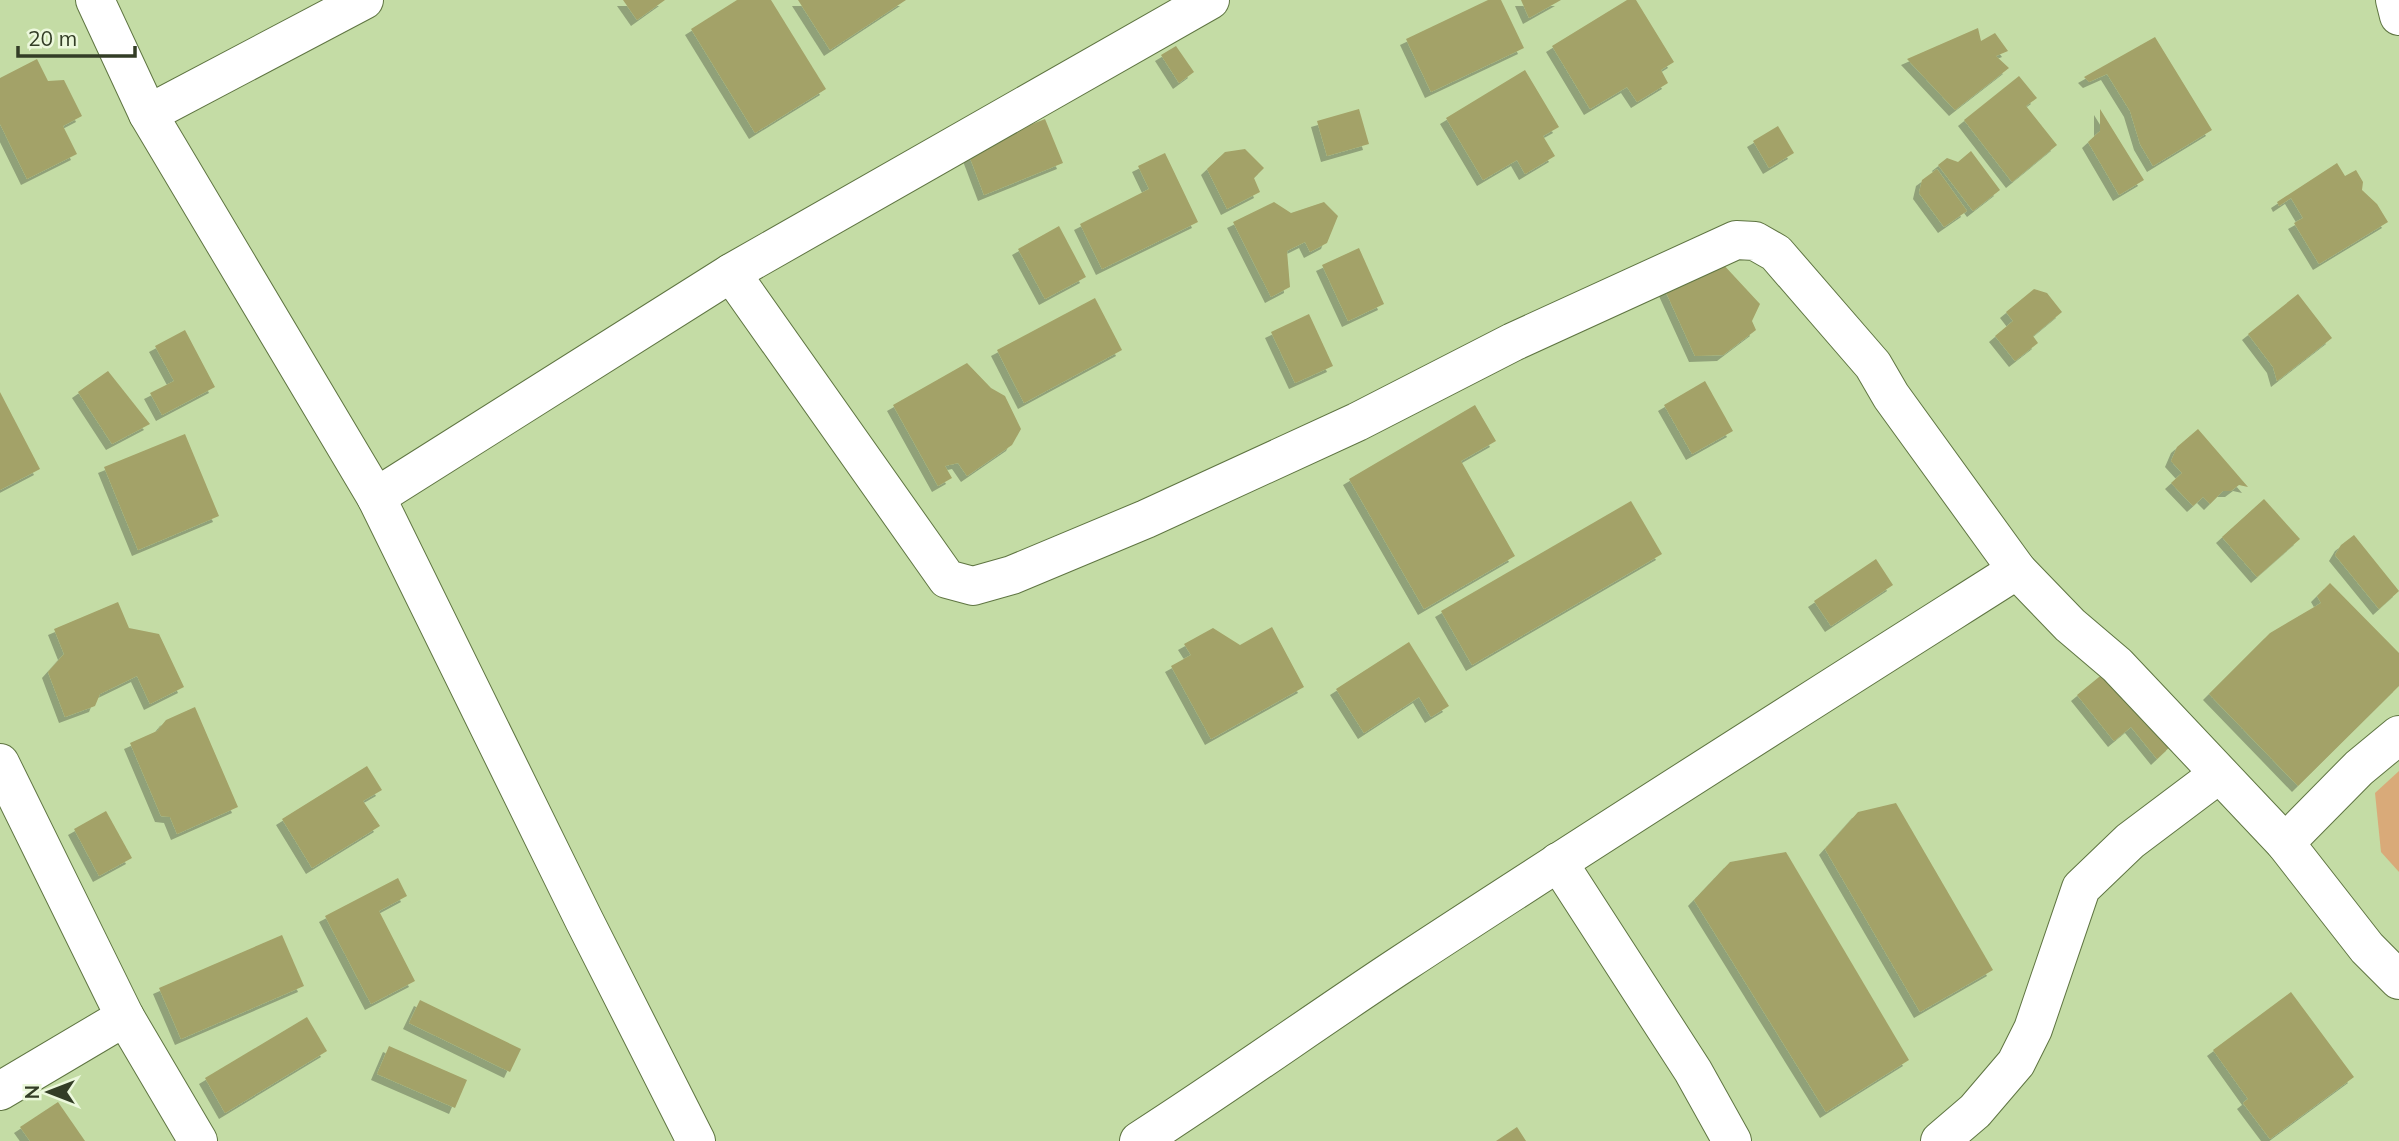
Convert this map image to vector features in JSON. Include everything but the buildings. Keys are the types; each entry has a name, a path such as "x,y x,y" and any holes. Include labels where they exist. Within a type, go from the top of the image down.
{"street":[{"path":"95,0 148,114 376,497 696,1141"},
{"path":"148,114 364,0"},
{"path":"376,497 731,274 1210,0"},
{"path":"2395,0 2399,16"},
{"path":"731,274 939,569 947,579 973,586 1012,575 1170,508 1357,422 1513,342 1736,240 1755,241 1776,253 1872,365 1891,396 2017,570 2070,625 2117,665 2285,843 2367,948 2399,980"},
{"path":"1139,1141 1373,982 2017,570"},
{"path":"2285,843 2359,768 2399,735"},
{"path":"0,763 125,1017 198,1141"},
{"path":"1940,1141 1975,1111 2016,1063 2033,1029 2081,888 2130,841 2219,774"},
{"path":"1558,862 1693,1071 1732,1141"},
{"path":"0,1091 125,1017"}],"shaded area":[{"path":"2399,771 2399,872 2381,852 2375,793"}]}
